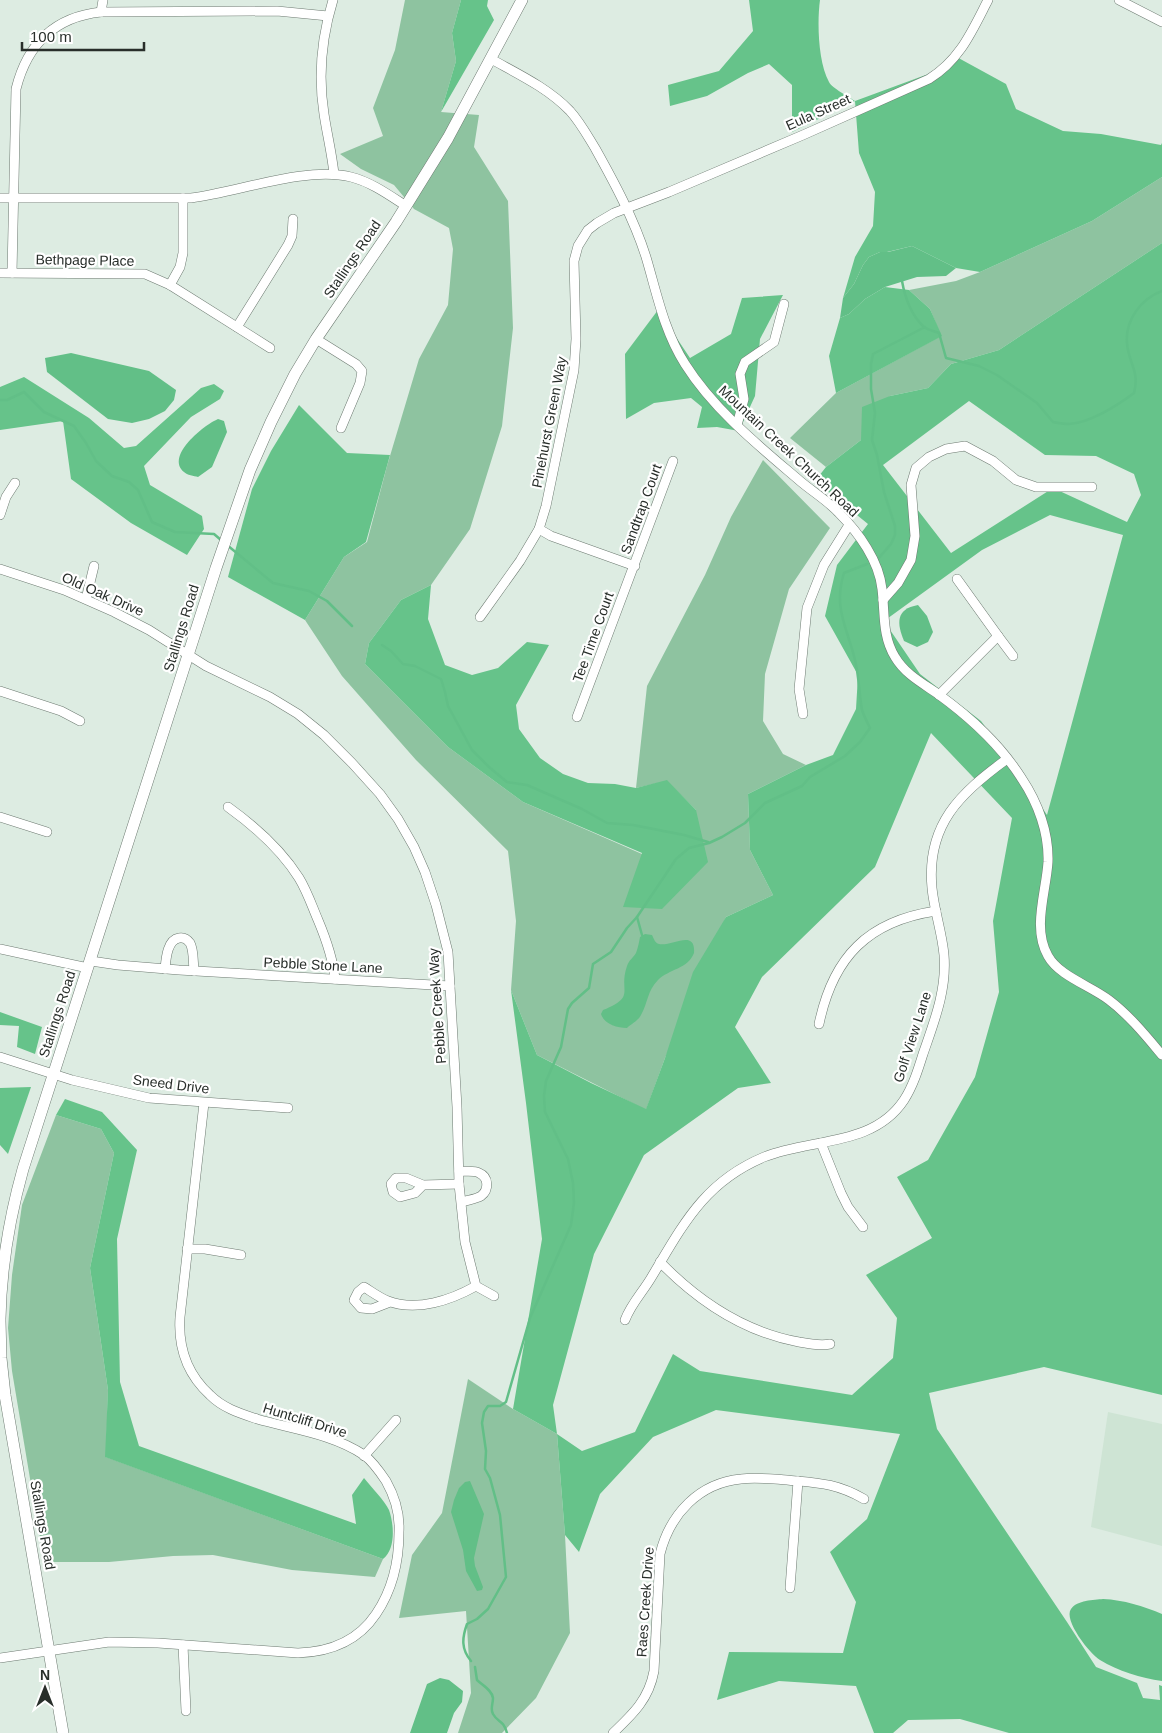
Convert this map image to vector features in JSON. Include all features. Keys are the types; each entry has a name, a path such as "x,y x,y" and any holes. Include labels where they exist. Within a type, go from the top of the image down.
{"street":[{"path":"101,12 103,0"},
{"path":"332,0 322,57 322,95 334,174"},
{"name":"Stallings Road","path":"63,1733 5,1395 1,1358 0,1320 3,1266 11,1216 23,1169 216,568 250,470 271,422 316,339 406,206 448,138 522,0"},
{"name":"Eula Street","path":"626,208 803,135 929,79 945,68 957,56 988,0"},
{"path":"1119,0 1162,22"},
{"path":"12,273 15,98 22,67 34,47 50,31 80,16 101,12 277,11 328,16"},
{"name":"Mountain Creek Church Road","path":"491,59 535,83 570,111 584,130 606,168 626,208 644,253 664,318 677,350 688,368 710,396 737,425 773,458 828,503 849,525 860,539 877,568 881,580 885,634 894,656 906,671 986,733 1022,777 1046,833 1048,862 1040,928 1042,941 1048,956 1061,970 1099,993 1116,1006 1162,1055"},
{"path":"0,198 183,198 207,196 305,176 334,174 353,177 368,183 406,206"},
{"path":"170,285 182,260 183,198"},
{"name":"Pinehurst Green Way","path":"480,617 520,561 539,529 550,489 574,370 576,339 574,267 576,254 582,238 593,226 607,216 626,208"},
{"path":"237,327 288,245 292,236 293,219"},
{"name":"Bethpage Place","path":"0,273 145,274 170,285 270,348"},
{"path":"737,425 744,399 740,374 744,362 774,342 784,304"},
{"path":"316,339 356,364 362,371 360,383 342,428"},
{"path":"883,600 898,582 911,560 915,536 911,485 916,468 929,457 946,450 965,446 992,461 1016,480 1036,487 1092,487"},
{"name":"Sandtrap Court","path":"635,566 673,461"},
{"path":"0,515 6,497 16,482"},
{"path":"803,714 799,689 807,608 824,565 849,525"},
{"path":"539,529 551,536 635,566"},
{"path":"86,599 94,566"},
{"name":"Tee Time Court","path":"577,717 635,566"},
{"name":"Old Oak Drive","path":"0,569 86,599 149,630 189,655"},
{"path":"957,579 1013,656"},
{"path":"939,695 998,636"},
{"name":"Pebble Creek Way","path":"189,655 206,666 270,697 298,714 324,735 380,794 414,847 425,872 448,952 459,1184 465,1242 476,1286"},
{"path":"0,691 61,711 80,721"},
{"name":"Golf View Lane","path":"625,1320 633,1302 648,1283 694,1209 708,1193 726,1178 746,1165 766,1156 852,1136 875,1126 896,1111 909,1091 934,1023 942,990 944,956 932,890 934,844 940,826 949,811 990,770 1007,758"},
{"path":"228,807 258,832 298,877 323,932 334,965 335,980"},
{"path":"0,817 47,832"},
{"path":"820,1024 824,1002 833,980 844,961 857,947 874,932 891,922 916,914 936,911"},
{"path":"165,969 168,949 172,942 182,937 186,938 190,944 194,971"},
{"name":"Pebble Stone Lane","path":"0,949 89,965 118,965 450,986"},
{"name":"Sneed Drive","path":"0,1057 53,1074 142,1097 288,1108"},
{"name":"Huntcliff Drive","path":"0,1658 109,1642 246,1650 313,1652 329,1649 342,1644 367,1625 382,1606 392,1583 397,1560 399,1527 396,1506 389,1488 379,1472 364,1456 325,1437 236,1412 218,1402 202,1387 187,1364 180,1337 180,1317 204,1103"},
{"path":"821,1143 841,1193 848,1207 863,1227"},
{"path":"459,1171 481,1173 487,1184 486,1191 480,1197 462,1202"},
{"path":"424,1185 459,1184"},
{"path":"187,1249 205,1249 241,1255"},
{"path":"660,1262 712,1306 742,1325 784,1339 821,1346 830,1344"},
{"path":"390,1302 412,1304 436,1303 460,1295 476,1286 494,1296"},
{"path":"364,1456 396,1420"},
{"name":"Raes Creek Drive","path":"613,1733 638,1709 650,1686 654,1671 660,1554 667,1532 679,1512 689,1501 701,1493 729,1481 754,1478 832,1485 864,1499"},
{"path":"790,1588 798,1481"},
{"path":"183,1645 186,1712"}],"shaded area":[{"path":"405,0 461,0 452,33 456,61 441,112 479,115 474,147 508,201 513,328 502,426 470,529 431,585 401,600 369,643 365,664 448,747 523,802 642,854 696,810 667,781 636,788 647,686 705,575 731,517 763,460 830,528 789,589 765,674 763,721 783,754 806,765 748,794 750,850 773,895 726,917 665,1058 646,1110 537,1055 511,990 516,921 508,851 416,760 342,676 305,620 344,557 367,542 387,466 419,359 448,305 453,249 449,228 414,209 394,185 361,169 340,154 383,136 373,108 395,50"},
{"path":"461,0 488,0 487,6 494,20 441,112 456,61 452,33"},
{"path":"749,0 820,0 819,42 825,74 833,87 855,101 792,132 792,85 769,64 748,73 707,96 670,106 668,85 719,71 753,31"},
{"path":"953,55 1006,84 1016,109 1063,131 1101,134 1161,145 1162,143 1162,177 1092,221 980,272 956,268 912,246 880,252 869,257 854,284 843,298 855,257 873,226 875,192 859,153 855,101 931,73"},
{"path":"1162,177 1162,243 999,350 951,364 928,388 890,396 861,440 826,467 790,438 836,393 941,336 930,309 909,290 956,281 980,272 1092,221"},
{"path":"1162,243 1162,1395 1044,1367 929,1393 937,1429 1096,1667 1137,1683 1143,1698 1160,1700 1159,1685 1162,1686 1162,1733 1009,1733 960,1719 908,1720 893,1733 874,1733 856,1686 779,1681 717,1700 729,1652 843,1653 856,1602 830,1552 867,1519 900,1434 716,1410 653,1437 600,1494 579,1552 565,1535 557,1434 513,1409 542,1239 511,990 537,1055 646,1109 693,972 726,917 773,895 750,850 748,794 806,765 833,755 856,709 858,675 825,616 837,565 868,524 815,481 826,467 861,440 862,407 890,396 928,388 951,364 999,350","holes":["969,401 1045,455 1096,456 1134,474 1141,495 1127,522 1053,488 951,553 883,465","1050,515 1123,535 1047,815 981,721 920,674 884,621 982,550","931,733 1012,818 993,921 999,992 975,1077 928,1160 897,1177 932,1238 866,1275 897,1318 893,1358 852,1395 700,1371 673,1354 635,1432 582,1451 557,1434 553,1405 594,1254 644,1155 738,1088 771,1083 735,1027 762,977 875,867"]},
{"path":"912,246 956,268 946,276 917,277 885,287 865,299 849,314 840,318 843,298 854,284 869,257 880,252"},
{"path":"885,287 909,290 930,309 942,336 836,393 829,356 840,318 849,314 865,299"},
{"path":"783,295 760,339 755,396 739,431 717,427 697,428 702,407 691,398 654,403 626,419 625,354 658,310 690,358 731,334 742,298"},
{"path":"71,353 149,371 176,390 174,400 165,411 149,419 132,423 108,419 47,372 45,358"},
{"path":"24,377 89,418 124,448 136,446 201,388 214,384 224,391 220,399 191,417 144,466 150,485 202,516 204,529 187,555 131,523 71,479 63,421 0,430 0,387"},
{"path":"299,405 347,453 390,455 366,542 344,557 305,620 228,577 252,489 271,451"},
{"path":"218,419 224,421 227,432 212,467 198,477 185,473 179,465 179,458 183,450 196,434"},
{"path":"431,585 428,619 445,665 472,675 498,668 527,642 549,645 516,705 519,729 540,758 563,774 588,783 615,784 636,788 667,780 696,810 708,862 662,909 623,907 642,853 523,802 448,747 365,664 369,643 401,600"},
{"path":"918,605 927,616 933,632 928,642 917,647 904,641 899,623 905,610"},
{"path":"645,934 652,935 659,944 682,940 691,941 694,946 694,953 683,966 662,976 654,984 643,1011 636,1021 627,1028 615,1026 608,1023 601,1014 603,1010 620,1001 623,997 627,966 636,953 640,937"},
{"path":"0,1012 42,1027 35,1054 17,1047 19,1026 0,1025"},
{"path":"31,1087 8,1154 0,1145 0,1088"},
{"path":"65,1099 102,1112 137,1150 117,1239 120,1382 139,1446 356,1524 352,1495 364,1478 384,1502 391,1516 393,1529 392,1543 387,1555 383,1559 105,1457 108,1390 90,1268 114,1153 101,1129 56,1115"},
{"path":"56,1115 101,1129 114,1153 90,1268 108,1390 106,1457 383,1559 375,1577 292,1570 213,1555 173,1556 109,1562 44,1562 12,1371 8,1328 12,1275 22,1205"},
{"path":"468,1379 513,1409 557,1434 570,1633 536,1698 502,1733 458,1733 471,1693 466,1611 399,1618 412,1555 442,1513"},
{"path":"1108,1412 1162,1424 1162,1546 1091,1527"},
{"path":"470,1481 484,1514 474,1558 483,1587 482,1590 477,1591 466,1571 463,1550 451,1512 459,1488 465,1482"},
{"path":"1103,1599 1133,1604 1162,1614 1162,1681 1114,1668 1096,1657 1084,1644 1071,1621 1071,1609 1081,1602"},
{"path":"440,1678 449,1680 463,1691 462,1702 454,1713 447,1733 410,1733 427,1684"}],"waterway":[{"path":"902,281 912,312 924,327 939,333 946,358 979,366 997,375 1037,403 1053,422 1067,424 1095,417 1134,393 1136,379 1127,343 1129,326 1141,305 1147,299 1162,291"},
{"path":"877,560 891,544 895,535 895,526 884,492 872,440 875,413 871,389 873,354 925,327"},
{"path":"0,400 7,400 24,392 44,412 74,426 96,461 112,476 129,482 138,490 152,522 175,532 214,534 221,540"},
{"path":"227,545 273,583 309,591 327,601 352,626"},
{"path":"471,1661 465,1652 463,1643 467,1624 477,1619 488,1609 506,1577 500,1515 490,1478 485,1469 486,1451 482,1423 484,1412 488,1406 500,1406 506,1402 530,1318 571,1225 574,1203 573,1183 568,1159 545,1112 544,1096 546,1081 561,1047 568,1009 589,988 593,964 611,952 676,859 689,848 709,843 722,837 745,823 765,803 802,786 810,777 845,756 860,742 870,728 862,710 856,666 842,617 840,597 844,573 867,564"},
{"path":"382,645 391,651 403,664 415,666 441,679 448,706 472,750 507,782 527,785 582,809 607,823 633,825 684,835 708,842"},
{"path":"637,917 642,935"},
{"path":"475,1667 477,1680 492,1695 493,1714 504,1725 507,1733"}]}
